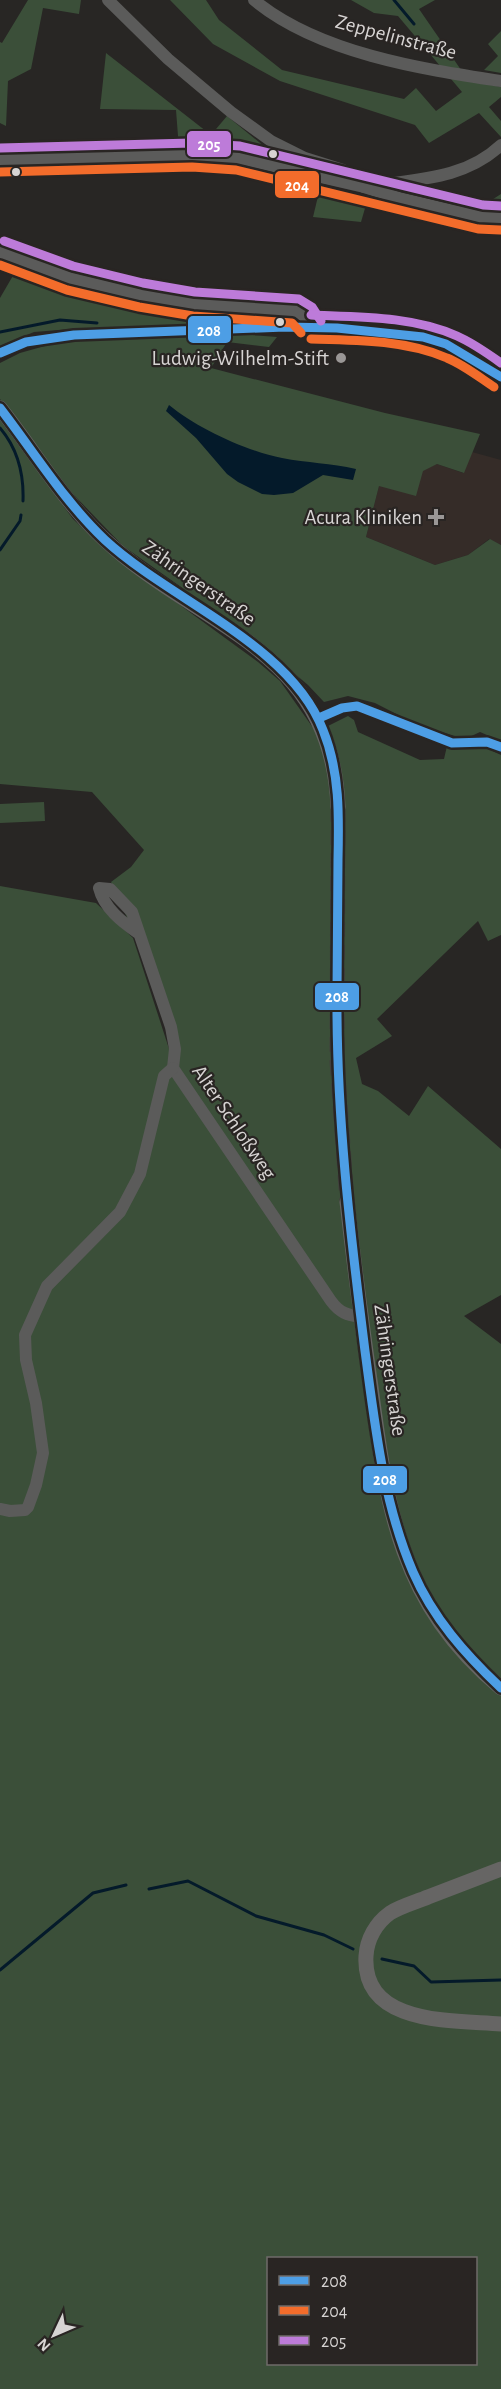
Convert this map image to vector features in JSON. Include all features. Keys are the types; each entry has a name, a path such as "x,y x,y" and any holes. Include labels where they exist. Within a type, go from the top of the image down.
{"main road":[{"name":"Zähringerstraße","path":"0,408 60,490 104,539 133,563 275,663 299,688 319,718 328,740 335,765 338,807"},
{"name":"Zähringerstraße","path":"347,1202 383,1478 392,1518 405,1556 422,1593 444,1627 469,1658 501,1688"},
{"path":"501,1869 390,1913 372,1934 368,1943 366,1962 367,1972 375,1989 388,2004 396,2009 425,2017 501,2024"}],"street":[{"path":"108,0 168,59 238,118 271,141 305,158 343,170 364,187 416,182 462,171 501,145"},
{"name":"Zeppelinstraße","path":"254,0 290,23 348,48 394,61 501,81"},
{"path":"0,160 192,155 226,157 258,162 481,217 501,218"},
{"path":"0,252 70,278 141,295 194,304 296,311 304,316 311,327"},
{"path":"0,353 26,342 74,335 337,328 423,337 446,344 501,377"},
{"path":"319,718 342,708 357,706 452,743 487,742 501,747"},
{"path":"138,933 171,1027 175,1049 173,1068"},
{"name":"Alter Schloßweg","path":"0,1509 25,1510 28,1507 36,1485 43,1453 36,1403 26,1360 25,1335 47,1286 120,1212 140,1174 164,1076 173,1068 331,1301 339,1311 361,1317"}],"shaded area":[{"name":"Acura Kliniken","path":"472,452 501,460 501,545 489,539 468,555 435,565 366,537 379,486 437,464 463,473"}],"green space":[{"path":"28,0 81,0 79,14 43,8 31,69 8,81 6,126 0,123 0,42 2,43"},
{"path":"170,0 206,0 219,20 282,70 404,99 416,88 436,111 462,92 398,16 374,13 351,0 435,0 419,9 468,80 501,87 501,97 489,107 501,121 501,137 479,113 429,143 415,125 280,81 213,44"},
{"path":"501,31 501,73 484,70 498,56 488,44"},
{"path":"106,53 211,135 227,116 265,147 306,166 260,153 179,149 176,110 100,109"},
{"path":"321,184 368,198 361,222 313,217"},
{"path":"501,194 501,211 493,211 490,201"},
{"path":"18,267 127,299 242,315 252,335 277,337 269,347 227,342 211,368 385,413 480,434 464,473 437,464 423,471 416,496 379,486 366,537 435,565 468,555 490,539 501,545 501,741 480,732 465,739 418,725 375,703 348,696 324,702 308,685 249,635 123,546 72,493 0,399 0,363 20,353 52,344 99,339 71,329 34,332 0,346 0,298"},
{"path":"0,420 73,519 110,554 258,662 280,681 316,732 348,716 354,720 358,732 420,760 444,759 447,746 482,746 501,755 501,935 488,941 478,921 377,1019 392,1036 356,1058 362,1084 378,1091 409,1116 428,1086 501,1149 501,1295 464,1316 501,1344 501,2389 0,2389 0,886 96,903 133,938 173,1061 154,978 111,882 131,867 144,850 92,792 0,784"},
{"path":"44,802 45,821 0,823 0,804"}],"water":[{"path":"169,405 193,422 253,450 282,458 356,469 353,480 323,475 293,493 262,494 227,474 196,438 166,411"}],"waterway":[{"path":"394,0 414,24"},
{"path":"0,332 60,320 97,323"},
{"path":"0,428 11,444 18,462 23,501"},
{"path":"0,550 20,521 21,515"},
{"path":"149,1889 188,1881 256,1916 324,1935 353,1949"},
{"path":"0,1970 93,1893 126,1885"},
{"path":"382,1959 414,1966 431,1982 501,1980"}],"tunnel":[{"path":"338,807 337,1061 347,1202"}],"transit line":[{"name":"205","path":"0,148 192,143 240,146 483,205 501,206"},
{"name":"204","path":"0,172 192,167 236,170 478,229 500,230"},
{"name":"205","path":"4,241 73,266 143,283 195,292 299,299 312,307 321,321"},
{"name":"204","path":"0,265 67,290 139,307 193,316 292,323 301,333"},
{"name":"205","path":"311,315 386,319 440,329 480,348 501,363"},
{"name":"208","path":"0,353 26,342 74,335 285,327 337,328 423,337 446,344 501,377"},
{"name":"204","path":"311,339 380,342 431,352 453,361 494,387"},
{"name":"208","path":"0,408 63,493 105,540 132,562 257,648 284,673 307,700 323,730 333,762 338,811 337,1037 341,1127 354,1261 372,1407 387,1491 413,1572 430,1605 451,1634 501,1688"},
{"name":"208","path":"319,718 342,708 357,706 452,743 487,742 501,747"}],"place":[{"name":"Ludwig-Wilhelm-Stift","path":"341,358"},
{"name":"Acura Kliniken","path":"436,517"}]}
